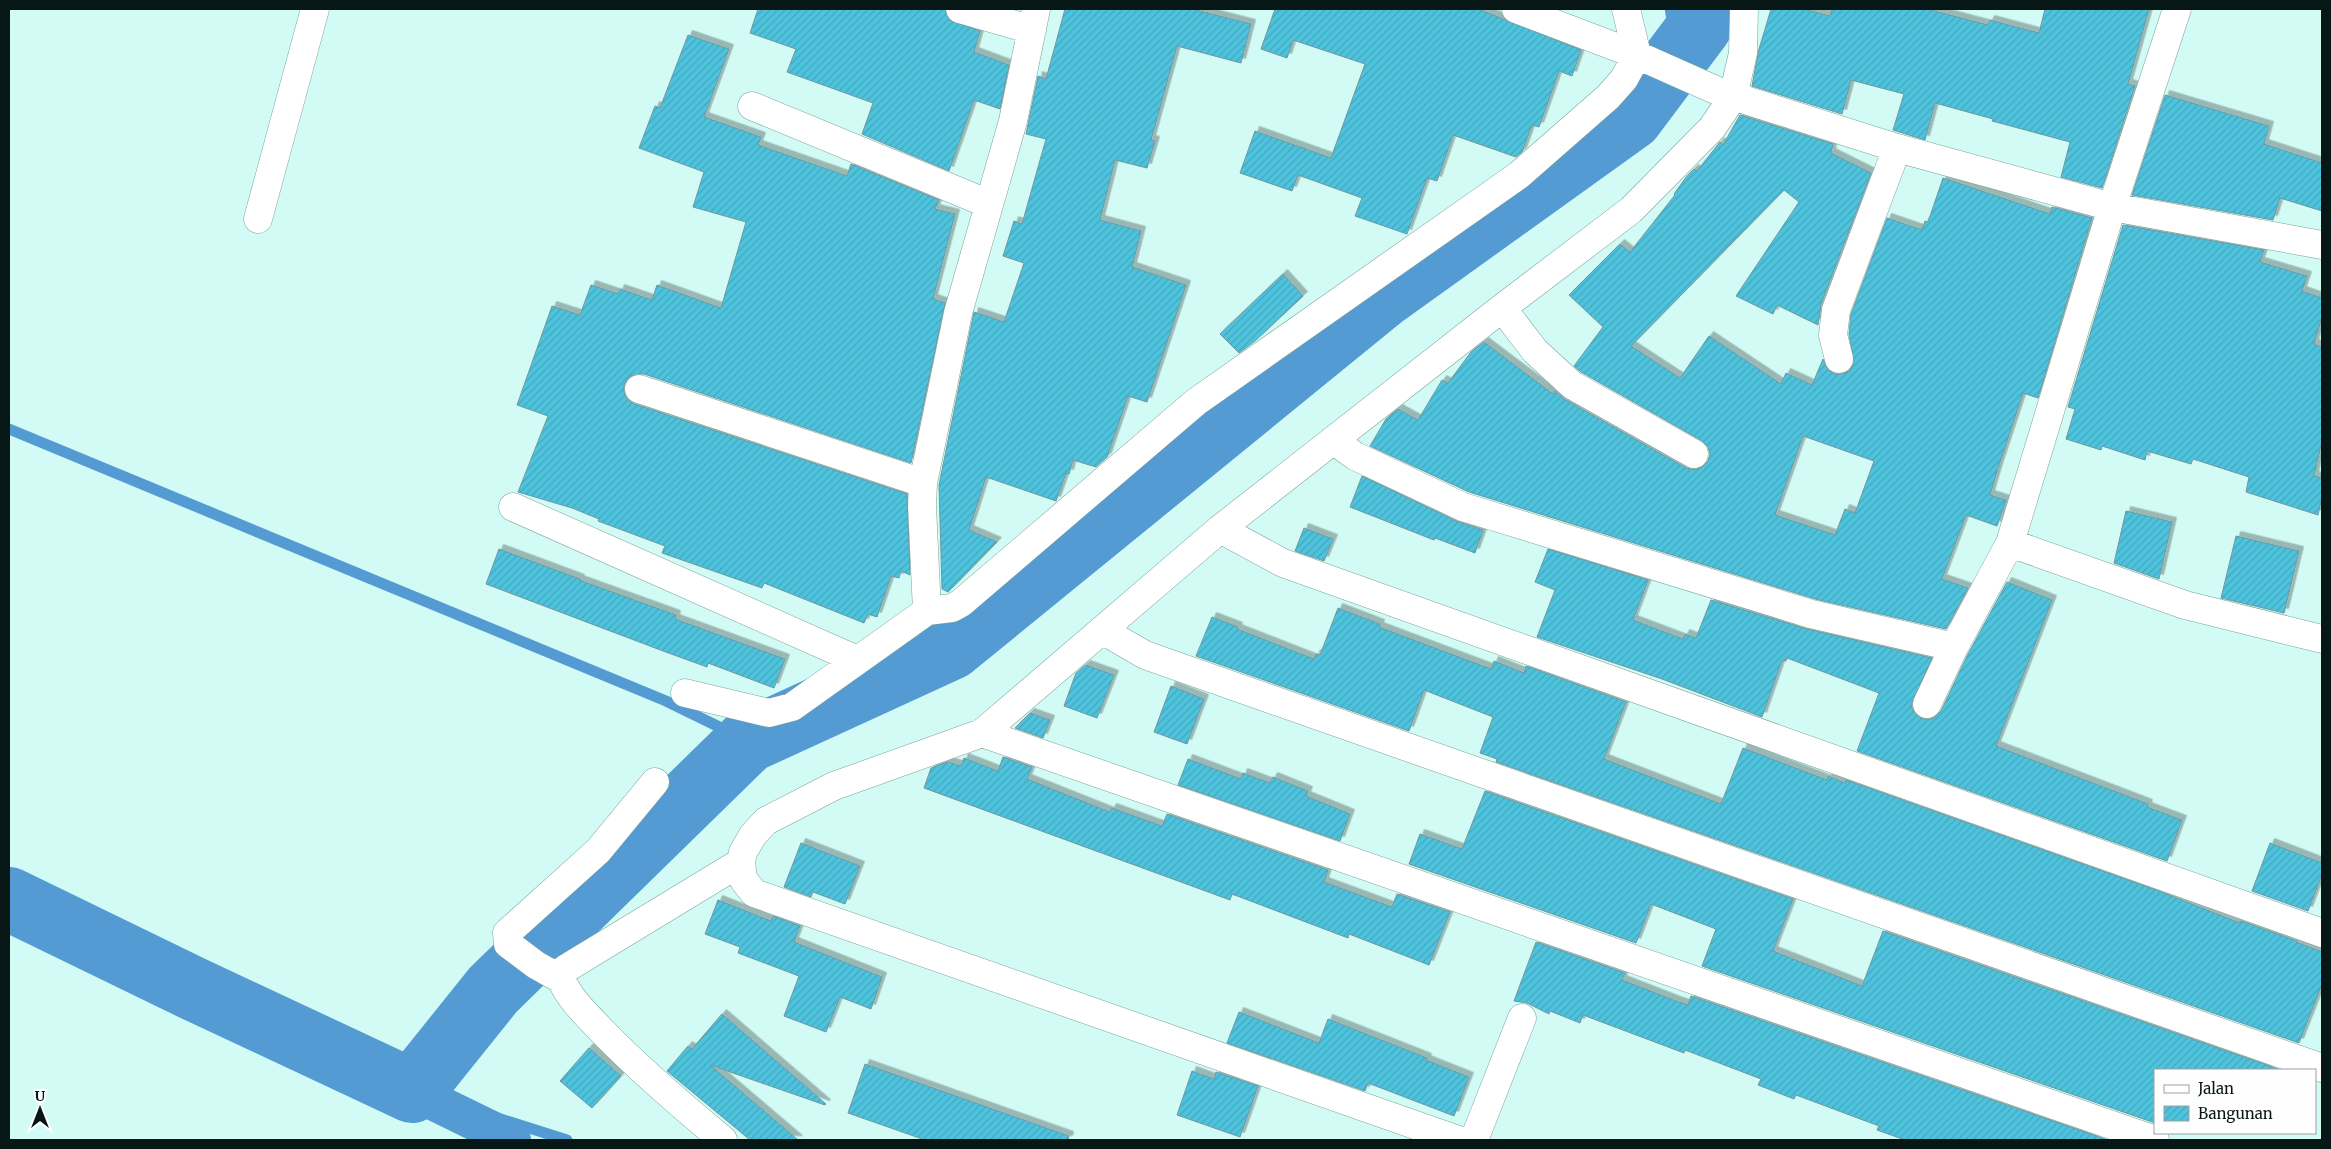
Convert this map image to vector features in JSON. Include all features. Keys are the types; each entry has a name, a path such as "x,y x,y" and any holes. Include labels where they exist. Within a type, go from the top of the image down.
{"street":[{"path":"258,219 315,9"},
{"path":"927,611 922,506 923,483 958,313 1012,121 1034,20 960,9"},
{"path":"1516,9 1649,61 1726,95 1897,148 2112,207 2322,245"},
{"path":"1626,9 1649,61"},
{"path":"1458,1140 754,892 744,879 740,862 743,852 766,821 834,786 982,733 1220,529 1502,308 1631,210 1712,128 1744,43 1744,9"},
{"path":"1927,704 1954,647 2010,543 2112,207 2177,9"},
{"path":"685,693 769,713 792,707 927,611 941,610 961,603 1196,402 1519,176 1608,97 1624,79 1649,61"},
{"path":"752,106 989,204"},
{"path":"1839,360 1833,335 1836,310 1897,148"},
{"path":"1502,308 1535,351 1572,385 1694,454"},
{"path":"639,389 923,483"},
{"path":"1333,440 1354,456 1463,507 1811,614 1954,647"},
{"path":"513,508 856,660"},
{"path":"1220,529 1283,563 2322,933"},
{"path":"2010,543 2185,605 2322,639"},
{"path":"1102,630 1154,658 2322,1068"},
{"path":"982,733 2155,1140"},
{"path":"561,979 536,965 508,944 507,933 598,851 655,782"},
{"path":"723,1140 673,1099 618,1048 583,1011 565,989 561,979 564,969 740,862"},
{"path":"1474,1140 1522,1018"}],"building":[{"path":"758,9 945,9 949,20 980,31 974,52 1009,65 1000,109 974,100 949,171 862,134 873,103 787,72 796,49 750,33"},
{"path":"1065,9 1192,9 1251,24 1241,63 1177,46 1151,140 1155,141 1147,168 1115,160 1100,220 1141,231 1132,267 1186,285 1147,402 1128,396 1107,457 1096,467 1073,460 1069,474 1066,473 1056,501 986,477 969,530 997,542 948,592 942,589 939,485 974,312 1004,322 1024,263 1003,256 1014,221 1022,224 1046,139 1026,134 1038,76 1046,79"},
{"path":"1275,9 1478,9 1581,50 1572,76 1559,71 1539,127 1532,125 1522,152 1516,157 1453,135 1437,181 1427,178 1407,234 1355,216 1362,198 1298,175 1292,191 1240,173 1255,131 1331,158 1365,64 1293,40 1287,58 1261,49"},
{"path":"1771,9 1804,9 1830,16 1832,9 1927,9 1988,25 1990,20 2039,33 2045,9 2149,9 2128,84 2135,86 2102,188 2061,177 2070,142 1992,121 1993,119 1935,103 1925,140 1893,130 1904,94 1851,80 1842,114 1752,86 1759,49"},
{"path":"688,35 729,49 704,117 761,137 758,145 847,176 851,164 939,200 935,209 955,214 933,299 945,303 911,463 644,374 636,374 629,377 624,385 627,399 634,404 907,494 910,575 901,571 899,578 891,576 877,617 868,614 864,623 764,583 762,588 662,553 665,546 598,521 599,519 572,508 518,492 548,416 517,405 552,306 580,315 591,285 618,294 620,289 652,300 657,285 721,308 746,222 693,207 704,172 639,148 655,106 660,108"},
{"path":"2165,95 2269,126 2264,144 2322,163 2322,211 2280,198 2273,220 2132,195"},
{"path":"1740,115 1833,144 1831,153 1871,173 1821,304 1818,325 1777,305 1773,314 1736,296 1799,202 1784,190 1631,346 1680,378 1709,336 1781,384 1786,373 1812,385 1823,359 1827,369 1834,374 1842,374 1849,371 1854,363 1849,334 1851,314 1887,218 1922,230 1925,221 1928,222 1943,178 2050,214 2052,207 2092,218 2038,398 2023,393 1998,468 1990,495 2006,500 1997,526 1966,515 1942,579 1968,588 1946,629 1815,599 1469,492 1370,446 1386,419 1398,409 1418,420 1442,380 1448,383 1471,352 1484,342 1553,394 1555,391 1564,399 1686,468 1695,470 1702,467 1708,461 1710,454 1708,447 1702,441 1581,372 1574,366 1603,327 1569,295 1620,244 1630,252 1675,195 1687,176 1694,169 1697,171 1720,142 1723,145","holes":["1803,436 1874,461 1855,513 1845,509 1835,535 1775,515"]},
{"path":"2123,225 2264,250 2260,262 2307,276 2302,291 2322,298 2322,317 2314,344 2322,347 2322,441 2314,476 2322,478 2322,497 2318,515 2246,492 2249,477 2193,459 2191,464 2147,451 2145,460 2102,446 2101,450 2066,439 2075,409 2068,407"},
{"path":"1283,274 1303,296 1255,341 1239,353 1220,334"},
{"path":"1362,476 1456,521 1483,530 1475,553 1435,538 1434,540 1350,507"},
{"path":"2126,511 2172,522 2159,579 2114,563"},
{"path":"1304,528 1333,539 1324,561 1295,551"},
{"path":"2236,536 2299,551 2284,613 2221,598"},
{"path":"499,549 676,615 675,619 785,659 774,688 708,663 707,667 486,584"},
{"path":"1548,549 1648,580 1633,620 1683,639 1685,634 1696,638 1711,600 1807,629 1932,658 1911,705 1914,713 1928,720 1935,717 1941,711 1968,654 2007,582 2052,600 1996,746 2148,804 2147,807 2182,820 2167,861 1857,751 1879,693 1787,658 1786,661 1782,660 1762,717 1662,679 1537,637 1555,590 1535,582"},
{"path":"1338,608 1380,624 1379,627 1491,669 1494,661 1524,673 1526,666 1626,702 1604,759 1721,804 1743,748 1827,780 1828,776 1845,783 1846,780 2156,890 2240,923 2241,921 2297,941 2322,952 2322,984 2299,1043 1496,762 1497,759 1480,753 1493,717 1424,690 1409,731 1196,656 1212,617 1238,627 1237,629 1314,659 1316,654 1320,655"},
{"path":"1086,665 1114,675 1097,718 1064,706 1076,673"},
{"path":"1171,686 1204,699 1187,744 1154,732"},
{"path":"1030,713 1050,720 1043,738 1015,728"},
{"path":"1003,757 1032,767 1027,779 1110,812 1112,808 1162,826 1167,814 1328,870 1324,882 1392,907 1397,894 1450,912 1429,965 1349,934 1348,938 1232,894 1230,900 924,788 931,768 948,762 961,766 964,758 998,771"},
{"path":"1188,759 1241,779 1243,773 1270,783 1273,777 1308,791 1306,796 1350,814 1340,841 1178,785"},
{"path":"1485,791 1793,899 1773,951 1862,986 1883,931 2278,1069 2154,1069 2154,1123 1702,966 1716,929 1651,904 1636,943 1409,864 1420,834 1462,849"},
{"path":"801,843 860,866 845,904 813,892 811,897 784,887"},
{"path":"2270,843 2322,863 2322,874 2308,911 2252,891"},
{"path":"718,900 771,921 773,916 800,926 794,942 882,977 871,1009 840,997 826,1032 784,1016 799,976 738,953 740,947 705,934"},
{"path":"1536,942 1625,973 1622,980 1676,1001 1688,1005 1691,996 2108,1140 1905,1140 1877,1130 1879,1126 1796,1095 1794,1099 1758,1085 1761,1079 1685,1050 1684,1053 1583,1015 1580,1023 1550,1011 1549,1014 1527,1003 1514,1001"},
{"path":"1239,1012 1319,1043 1328,1019 1427,1058 1426,1060 1469,1077 1454,1116 1368,1083 1365,1091 1227,1043"},
{"path":"722,1014 826,1104 710,1065 798,1140 750,1140 667,1071 688,1046 692,1049"},
{"path":"589,1048 621,1076 592,1108 560,1081"},
{"path":"865,1064 1069,1136 1068,1140 925,1140 848,1113"},
{"path":"1192,1071 1214,1079 1216,1072 1258,1086 1240,1137 1177,1115"}],"waterway":[{"path":"9,899 192,988 412,1091 493,990 748,741 951,648 1383,296 1631,118 1700,26 1697,9"},
{"path":"9,429 666,701 748,741"},
{"path":"412,1091 567,1140"},
{"path":"412,1091 512,1140"}]}
